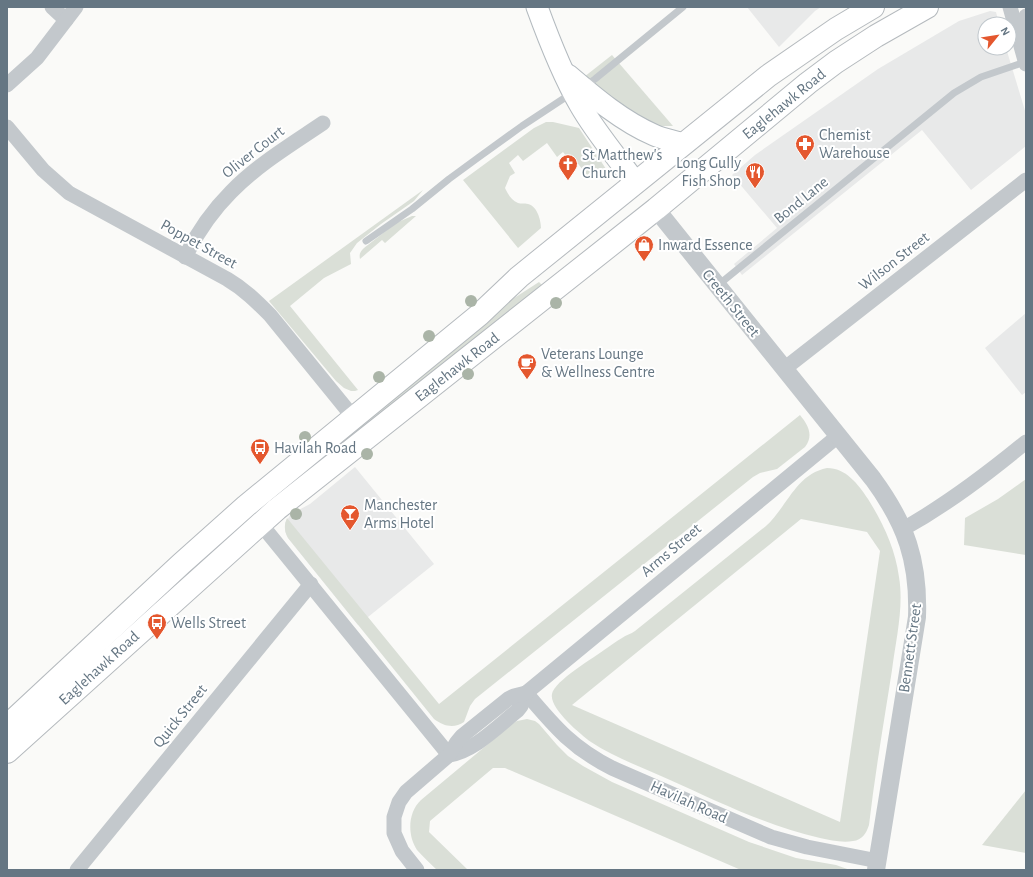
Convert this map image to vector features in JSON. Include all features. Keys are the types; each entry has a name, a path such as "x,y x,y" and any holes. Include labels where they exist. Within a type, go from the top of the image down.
{"main road":[{"path":"537,7 562,70 578,90 602,103 634,125 655,136 683,144"},
{"name":"Eaglehawk Road","path":"7,752 16,721 181,564 246,506 479,315 519,277 683,144 787,62 836,29 873,7"},
{"name":"Eaglehawk Road","path":"16,721 260,523 656,209 808,83 836,62 876,36 927,7"},
{"name":"Creeth Street","path":"578,90 587,117 656,209"},
{"path":"246,506 260,523"}],"street":[{"path":"52,7 66,20"},
{"path":"7,85 37,58 76,7"},
{"path":"1010,7 1026,63"},
{"path":"1019,39 1026,16"},
{"name":"Oliver Court","path":"185,256 201,228 231,192 263,165 323,123"},
{"name":"Poppet Street","path":"7,127 17,141 43,170 69,193 242,288 270,314 353,417"},
{"name":"Wilson Street","path":"784,369 1026,180"},
{"name":"Creeth Street","path":"656,209 882,492 903,529"},
{"name":"Arms Street","path":"417,870 405,857 398,845 394,833 394,817 399,802 406,792 449,755 464,752 517,711 521,706 526,693 838,436"},
{"path":"903,529 944,505 1026,442"},
{"path":"260,523 449,755"},
{"name":"Bennett Street","path":"877,865 917,617 918,594 916,578 913,561 903,529"},
{"name":"Quick Street","path":"77,870 311,584"},
{"name":"Havilah Road","path":"526,693 574,745 588,755 612,768 771,837 877,865"}],"lane":[{"path":"366,240 412,209 504,138 595,79 683,7"},
{"name":"Bond Lane","path":"717,286 954,93 981,77 1026,63"}],"shaded area":[{"path":"747,7 821,7 815,11 779,47"},
{"path":"990,11 996,12 997,16 977,16 977,56 1008,56 1026,114 1026,146 971,190 922,130 742,275 734,264 777,228 732,175 755,155 878,69 959,21"},
{"path":"612,55 673,126 660,126 643,121 584,77"},
{"path":"546,122 553,122 579,128 608,172 601,174 594,169 587,175 575,160 571,162 563,152 557,157 547,143 523,161 518,155 509,163 515,173 510,176 505,188 510,197 516,202 528,204 534,207 539,217 541,228 518,248 463,180 534,128"},
{"path":"423,190 414,201 357,243 350,253 351,264 324,278 290,306 358,390 351,391 344,388 336,381 269,301"},
{"path":"412,216 416,216 385,243 382,240 360,259 360,253 364,248 396,223"},
{"path":"539,282 543,286 291,486 286,481 494,311"},
{"path":"1026,313 1026,392 1022,395 985,348"},
{"path":"800,415 809,430 808,443 805,447 777,469 760,473 753,477 475,699 470,706 464,722 452,726 445,725 434,719 288,538 285,530 287,518 439,704"},
{"path":"355,467 434,564 358,625 288,538 285,531 285,523 291,514 310,504"},
{"path":"827,468 840,471 851,478 864,493 879,517 888,536 895,556 900,588 901,600 899,623 869,825 865,834 861,838 849,842 820,838 781,827 725,805 620,758 600,748 580,733 560,713 552,700 554,689 567,676 618,640 635,631 766,526 800,484 816,471","holes":["801,519 867,532 880,551 840,822 572,705"]},
{"path":"1026,479 1026,555 964,545 965,518 998,499"},
{"path":"527,719 535,721 539,724 568,756 612,782 749,842 796,858 836,865 850,870 741,870 505,768 493,768 430,821 429,832 468,870 437,870 424,858 414,844 410,831 413,811 421,800 512,724 517,721"},
{"path":"1026,790 1026,853 982,845"}],"place":[{"name":"Chemist Warehouse","path":"805,161"},
{"name":"St Matthew's Church","path":"568,181"},
{"name":"Long Gully Fish Shop","path":"755,189"},
{"name":"Inward Essence","path":"644,262"},
{"name":"Veterans Lounge & Wellness Centre","path":"527,380"},
{"name":"Havilah Road","path":"260,465"},
{"name":"Manchester Arms Hotel","path":"350,531"},
{"name":"Wells Street","path":"157,640"}]}
